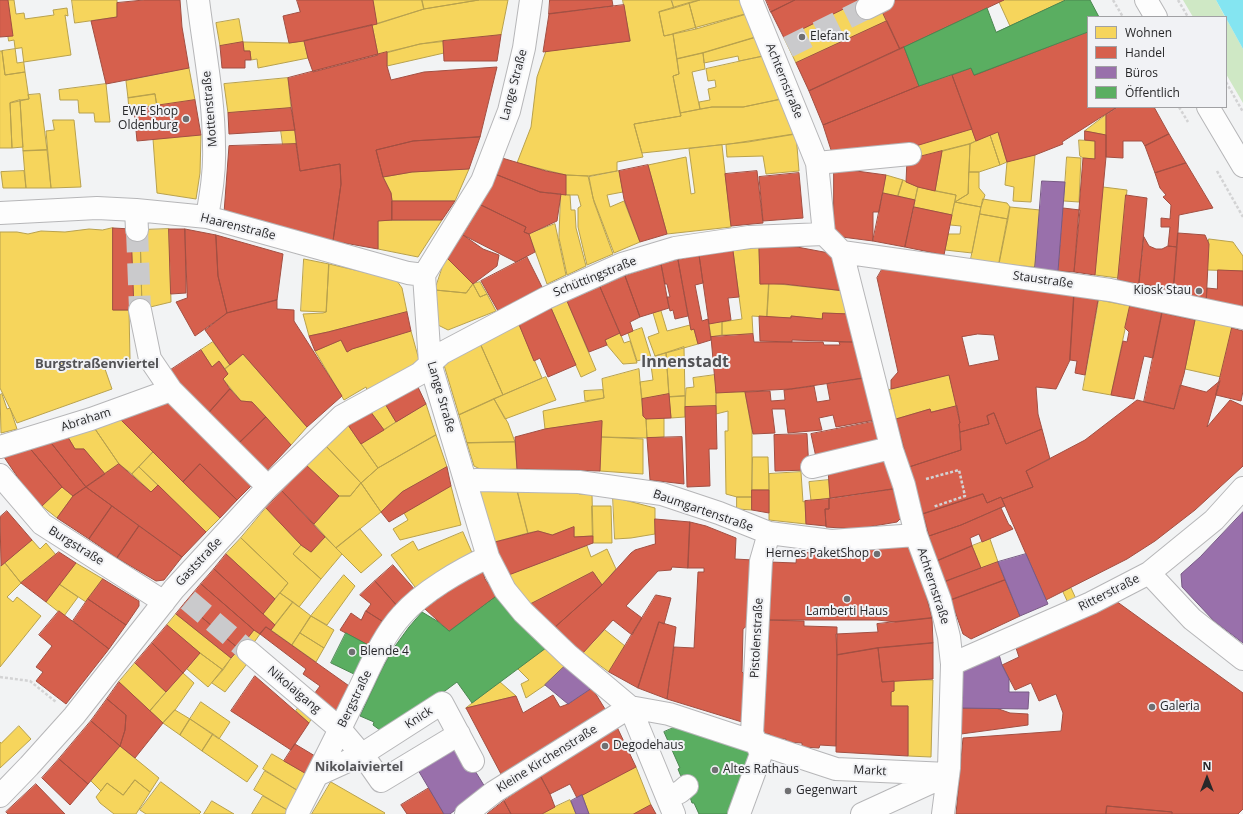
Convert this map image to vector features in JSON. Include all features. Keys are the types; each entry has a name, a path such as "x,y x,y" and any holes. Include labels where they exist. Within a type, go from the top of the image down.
{"street":[{"name":"Mottenstraße","path":"198,0 212,111 214,148 212,186 207,217"},
{"name":"Lange Straße","path":"531,0 524,48 509,110 482,182 424,275 430,363 488,557 505,590 523,612 568,654 630,707"},
{"name":"Achternstraße","path":"751,0 781,50 817,163 824,234"},
{"path":"1146,0 1155,16"},
{"path":"1209,108 1243,166"},
{"path":"817,163 910,154"},
{"name":"Haarenstraße","path":"0,213 97,208 136,220 207,217 400,271 424,275"},
{"path":"824,234 842,252"},
{"name":"Schüttingstraße","path":"430,363 442,353 546,298 622,264 675,248 734,239 824,234"},
{"name":"Achternstraße","path":"842,252 892,450 904,485 916,535 940,600 949,637 952,664 948,774"},
{"name":"Staustraße","path":"842,252 1110,290 1243,318"},
{"path":"140,310 150,359 171,390 268,487"},
{"name":"Gaststraße","path":"0,796 74,716 268,487 342,416 419,374 430,363"},
{"name":"Abraham","path":"0,446 91,419 171,390"},
{"path":"812,467 882,450 892,450"},
{"name":"Burgstraße","path":"0,475 42,524 175,597"},
{"name":"Baumgartenstraße","path":"466,482 476,480 580,482 662,494 769,533 831,541 916,535"},
{"name":"Ritterstraße","path":"952,664 1091,603 1149,573 1214,520 1243,488"},
{"name":"Pistolenstraße","path":"757,743 752,733 761,561 769,533"},
{"name":"Bergstraße","path":"297,814 382,643 391,628 402,614 436,586 488,557"},
{"path":"1149,573 1192,619 1243,659"},
{"name":"Nikolaigang","path":"248,651 340,729"},
{"name":"Knick","path":"317,775 364,758 442,703 473,761"},
{"path":"630,707 668,808"},
{"name":"Markt","path":"630,707 670,714 836,769 948,774"},
{"name":"Kleine Kirchenstraße","path":"479,809 630,707"},
{"path":"340,729 382,781 459,734"},
{"path":"739,814 761,754 757,743"},
{"path":"862,814 948,774"},
{"path":"943,814 948,774"},
{"path":"668,808 680,792 687,786"}],"path":[{"path":"1112,0 1122,16"},
{"path":"1178,0 1187,16"},
{"path":"1227,84 1243,112"},
{"path":"1234,200 1243,217"},
{"path":"904,485 959,470 965,496 912,514"},
{"path":"0,677 30,681 74,716"}],"green space":[{"path":"1183,0 1216,0 1224,16 1192,16"},
{"path":"1227,20 1243,49 1243,103 1227,76"}],"water":[{"path":"1216,0 1243,0 1243,49 1227,20 1227,16 1225,16"}],"building: Wohnen":[{"path":"3,0 14,0 16,14 24,13 25,19 54,15 53,10 67,8 68,16 65,15 71,55 17,63 14,40 9,41"},
{"path":"72,0 117,0 117,17 75,23"},
{"path":"373,0 422,0 424,9 377,24"},
{"path":"422,0 479,0 424,9"},
{"path":"479,0 508,0 501,35 420,44 378,55 372,25 424,9"},
{"path":"623,0 671,0 674,8 659,12 664,36 673,34 679,74 673,76 681,116 634,124 643,157 617,162 617,171 588,176 566,175 517,163 531,127 537,77 546,51 630,41"},
{"path":"672,0 700,0 674,8"},
{"path":"700,0 744,0 750,13 696,29 689,3"},
{"path":"862,0 879,6 887,21 796,63 784,38"},
{"path":"1004,0 1066,0 1010,26 999,2"},
{"path":"689,3 696,29 664,36 659,12"},
{"path":"750,13 760,36 677,59 673,34"},
{"path":"239,19 243,42 220,46 216,23"},
{"path":"760,36 769,55 739,61 738,56 704,63 703,53"},
{"path":"304,41 308,58 258,68 257,59 251,60 250,51 244,51 243,42 289,43"},
{"path":"443,41 444,53 387,66 387,52 420,44"},
{"path":"22,48 25,72 5,75 2,51"},
{"path":"0,51 2,51 5,75 25,72 29,99 10,103 12,148 0,148"},
{"path":"703,53 705,69 692,72 700,109 680,113 673,76 679,74 677,59"},
{"path":"769,55 787,98 743,107 712,107 700,109 699,102 710,100 708,89 716,87 715,80 708,81 706,69"},
{"path":"189,68 195,100 157,107 155,94 128,98 126,81"},
{"path":"288,78 291,108 228,113 224,84"},
{"path":"106,84 110,122 95,122 94,113 79,113 78,100 60,100 59,90"},
{"path":"40,94 47,150 23,151 20,100 29,99 28,95"},
{"path":"155,94 157,107 129,110 128,98"},
{"path":"787,98 796,134 748,142 642,153 634,124 681,116 680,113 712,107 743,107"},
{"path":"20,100 23,147 12,148 10,103"},
{"path":"1106,115 1106,135 1085,131"},
{"path":"53,120 74,120 81,187 51,188 46,131 54,130"},
{"path":"972,129 976,141 970,144 912,159 909,148"},
{"path":"281,130 295,130 296,144 283,145"},
{"path":"998,132 1007,162 1000,165 990,135"},
{"path":"796,134 799,171 766,174 763,156 727,157 726,145"},
{"path":"201,135 200,173 196,199 157,193 153,139"},
{"path":"990,135 1000,165 979,172 969,172 970,144"},
{"path":"1079,140 1095,141 1095,159 1083,158 1080,156"},
{"path":"970,144 968,194 955,202 956,195 935,191 942,151"},
{"path":"722,145 731,227 667,234 648,165 686,157 691,194 695,193 689,149"},
{"path":"47,150 51,188 26,188 23,151"},
{"path":"1035,155 1031,202 1013,201 1014,187 1005,185 1007,162"},
{"path":"1067,157 1081,158 1079,202 1064,201"},
{"path":"469,169 455,201 392,201 391,193 383,177 412,172"},
{"path":"24,171 26,188 3,188 1,172"},
{"path":"619,171 623,192 607,195 610,207 624,201 640,242 614,253 593,198 589,177"},
{"path":"969,172 979,172 979,188 985,195 981,207 955,202 968,194"},
{"path":"566,175 588,176 594,202 613,254 587,265 578,227 578,208 581,206 578,195 566,195"},
{"path":"886,175 903,180 898,196 883,193"},
{"path":"903,180 918,187 915,200 898,196"},
{"path":"918,187 956,195 952,215 914,207"},
{"path":"1103,187 1127,190 1118,278 1095,275"},
{"path":"561,194 570,195 571,210 575,210 576,228 586,266 567,275 559,238"},
{"path":"983,199 1007,203 1010,207 1008,219 980,214"},
{"path":"955,202 981,207 972,253 945,250 948,234 960,234 961,226 950,225"},
{"path":"1010,207 1040,210 1035,267 999,264"},
{"path":"980,214 1008,219 999,264 971,259"},
{"path":"442,220 418,257 378,249 378,221"},
{"path":"555,224 566,275 547,284 529,234"},
{"path":"113,228 113,310 129,310 130,359 105,369 112,389 17,423 0,388 0,232 17,232 28,234 41,231 65,232"},
{"path":"131,229 140,230 142,309 134,310"},
{"path":"169,229 171,302 142,309 140,230"},
{"path":"1209,239 1233,242 1243,256 1243,271 1207,270"},
{"path":"759,248 760,284 769,283 767,317 752,316 753,334 722,335 722,322 742,319 733,251"},
{"path":"446,257 473,284 466,293 435,290"},
{"path":"304,259 329,264 326,312 301,311"},
{"path":"329,264 397,281 402,288 407,312 309,336 303,314 326,312"},
{"path":"480,282 487,294 480,297 473,284"},
{"path":"769,283 845,291 850,314 823,313 822,319 791,316 791,318 767,317"},
{"path":"473,284 480,297 487,294 496,311 448,330 438,325 435,290 466,293"},
{"path":"1099,300 1130,306 1111,395 1083,390"},
{"path":"567,301 596,370 581,377 551,308"},
{"path":"1034,303 1073,305 1070,360 1030,358"},
{"path":"661,311 667,331 690,325 691,330 694,329 698,344 655,356 648,337 659,333 653,313"},
{"path":"1198,318 1230,325 1232,328 1221,377 1185,369 1195,320"},
{"path":"518,322 542,378 503,395 479,341"},
{"path":"722,322 722,335 711,337 709,324"},
{"path":"642,328 651,357 637,361 628,333"},
{"path":"411,331 419,360 413,369 367,390 366,387 344,400 315,351 341,340 347,352 352,349"},
{"path":"620,333 624,343 630,341 637,363 623,364 607,345 605,340"},
{"path":"479,341 503,395 459,415 444,365"},
{"path":"213,342 230,365 225,369 219,361 212,367 201,350"},
{"path":"684,347 685,396 669,397 666,353"},
{"path":"666,353 669,394 642,399 640,382 653,380 650,358"},
{"path":"243,354 307,427 291,445 252,402 241,401 223,379 228,374 225,369"},
{"path":"639,369 643,416 646,419 647,438 601,437 602,421 545,429 543,411 604,398 602,379"},
{"path":"715,375 716,406 685,407 686,388 694,387 693,378"},
{"path":"949,375 957,406 931,412 930,409 896,419 889,390"},
{"path":"546,377 556,400 505,419 494,399"},
{"path":"603,390 604,398 585,401 584,391"},
{"path":"745,392 752,431 752,497 737,497 726,494 725,431 728,431 728,411 716,414 716,393"},
{"path":"2,394 7,409 10,408 17,429 1,433 0,395"},
{"path":"685,396 685,417 671,418 669,397"},
{"path":"494,399 508,423 515,442 467,443 459,415"},
{"path":"384,402 396,422 384,430 370,411"},
{"path":"426,404 436,435 378,468 361,444"},
{"path":"119,418 153,452 132,474 119,464 93,426"},
{"path":"664,418 664,437 647,438 646,419"},
{"path":"348,425 378,468 361,483 325,445"},
{"path":"93,426 119,464 105,474 84,449 75,449 66,434"},
{"path":"436,435 447,467 402,492 381,512 361,483 378,468"},
{"path":"601,437 643,439 643,474 600,471"},
{"path":"515,442 517,469 484,471 474,466 467,443"},
{"path":"325,445 361,483 350,496 339,496 306,465"},
{"path":"153,452 220,518 206,532 139,467"},
{"path":"753,457 768,457 769,490 752,490"},
{"path":"139,467 158,485 151,492 132,474"},
{"path":"801,472 803,502 805,501 806,524 769,520 769,474"},
{"path":"829,480 830,498 811,501 809,482"},
{"path":"361,483 381,512 336,548 314,524 339,496 350,496"},
{"path":"451,486 461,525 400,540 393,529 408,520 404,513"},
{"path":"516,486 528,533 491,543 477,489"},
{"path":"62,487 73,496 57,518 42,506"},
{"path":"517,489 579,490 579,494 592,494 593,536 574,537 574,527 552,535 538,531 528,533"},
{"path":"613,497 655,508 655,534 615,539"},
{"path":"737,497 752,497 752,510 737,509"},
{"path":"592,506 611,506 612,543 593,543"},
{"path":"266,508 301,545 293,554 321,579 299,607 280,593 288,583 241,538"},
{"path":"360,529 382,555 361,573 336,548"},
{"path":"463,532 473,555 418,591 391,555 413,541 418,550"},
{"path":"325,537 342,554 321,579 293,554 301,545 311,552"},
{"path":"241,538 288,583 275,599 226,554"},
{"path":"990,539 998,562 981,568 972,546"},
{"path":"32,540 40,549 46,543 56,555 21,583 5,563"},
{"path":"587,546 591,557 607,549 616,569 602,585 593,572 529,605 506,576"},
{"path":"5,563 21,583 7,597 13,602 17,597 41,616 0,667 0,567"},
{"path":"76,563 103,579 86,602 59,584"},
{"path":"344,575 355,586 327,625 311,616"},
{"path":"59,584 78,597 64,616 46,602"},
{"path":"1071,588 1084,616 1076,620 1063,592"},
{"path":"280,593 293,602 275,625 263,614"},
{"path":"293,602 311,616 292,645 271,630"},
{"path":"176,614 231,658 223,670 167,625"},
{"path":"311,616 334,630 324,648 300,633"},
{"path":"254,630 260,634 245,655 239,649"},
{"path":"605,630 625,646 609,672 583,653"},
{"path":"300,633 324,648 316,662 292,645"},
{"path":"546,648 565,666 545,685 526,698 521,684 529,680 518,669"},
{"path":"239,649 250,660 225,692 212,683"},
{"path":"200,653 223,670 208,687 187,669"},
{"path":"135,663 166,692 150,711 119,682"},
{"path":"183,673 194,683 175,710 163,723 150,711"},
{"path":"933,680 931,757 908,756 908,706 891,706 891,692 894,691 894,681"},
{"path":"500,682 516,696 466,708"},
{"path":"201,702 230,722 219,739 190,719"},
{"path":"301,704 314,714 309,723 296,711"},
{"path":"175,710 190,719 180,735 163,723"},
{"path":"190,719 213,734 202,751 180,735"},
{"path":"19,726 31,739 0,768 0,742 1,743"},
{"path":"213,734 258,766 247,782 202,751"},
{"path":"120,746 159,778 150,792 135,780 123,795 107,783 101,791 91,781"},
{"path":"272,754 310,776 300,792 263,769"},
{"path":"636,767 651,805 634,814 589,814 582,795"},
{"path":"265,771 300,792 289,811 254,790"},
{"path":"135,780 150,792 136,814 114,814 100,803 96,797 107,783 123,795"},
{"path":"161,782 201,812 199,814 146,814 140,810"},
{"path":"331,782 385,813 312,814"},
{"path":"263,796 289,811 287,814 252,814"},
{"path":"570,800 576,814 542,814 542,813"},
{"path":"212,801 234,814 204,814"}],"building: Handel":[{"path":"0,0 8,0 13,36 0,37"},
{"path":"144,0 180,0 182,27 189,68 106,84 91,21 117,17 117,3"},
{"path":"297,0 373,0 377,24 304,41 289,43 283,16 300,12"},
{"path":"550,0 612,0 613,6 549,14"},
{"path":"766,0 795,0 771,12"},
{"path":"795,0 862,0 784,38 771,12"},
{"path":"877,0 1004,0 900,49"},
{"path":"624,5 630,41 543,52 549,14"},
{"path":"887,21 900,49 809,91 796,63"},
{"path":"372,25 378,55 313,72 304,41"},
{"path":"1087,32 1087,108 1115,108 1062,142 1063,144 1035,155 1007,162 998,132 976,141 952,75 971,68 974,75"},
{"path":"501,35 497,61 444,61 443,41"},
{"path":"243,42 244,51 250,51 251,60 245,60 245,68 222,68 220,46"},
{"path":"904,47 919,86 823,125 809,91"},
{"path":"387,52 387,66 391,80 424,72 497,67 480,137 413,141 376,150 383,177 391,193 392,201 392,220 378,221 378,249 333,241 341,184 340,164 300,171 288,78"},
{"path":"952,75 972,129 909,148 832,153 823,125 919,86"},
{"path":"195,100 201,135 137,141 134,109"},
{"path":"291,108 295,130 229,134 228,113"},
{"path":"1116,108 1155,108 1169,134 1145,146 1142,141 1123,141 1123,158 1106,157 1106,115"},
{"path":"1085,131 1106,135 1106,157 1095,275 1074,272 1083,158 1095,159 1095,141 1085,140"},
{"path":"1169,134 1186,163 1155,173 1145,146"},
{"path":"480,137 469,169 412,172 383,177 376,150 413,141"},
{"path":"296,144 300,171 340,164 341,184 333,241 224,213 229,146"},
{"path":"942,151 935,191 918,187 906,182 907,160"},
{"path":"502,158 546,171 566,175 566,195 540,192 495,174"},
{"path":"1186,163 1213,208 1179,215 1177,247 1168,246 1170,227 1161,227 1161,218 1170,219 1171,205 1163,197 1166,195 1160,188 1155,173"},
{"path":"648,165 667,234 640,242 624,199 619,171"},
{"path":"834,168 886,175 879,212 873,212 873,241 834,236"},
{"path":"757,171 763,223 731,226 725,174"},
{"path":"799,173 803,218 763,221 759,177"},
{"path":"495,174 540,192 561,194 557,221 529,234 524,232 526,227 481,205"},
{"path":"883,193 915,200 905,247 873,241"},
{"path":"1126,195 1147,198 1139,284 1118,280"},
{"path":"392,201 455,201 442,220 392,220"},
{"path":"481,205 526,227 524,232 529,234 535,252 516,262 463,235"},
{"path":"914,207 952,215 944,255 905,247"},
{"path":"1063,208 1080,210 1074,272 1058,271"},
{"path":"113,228 131,229 134,310 113,310"},
{"path":"169,229 185,229 186,293 171,294"},
{"path":"185,229 216,235 218,276 227,313 195,336 176,302 187,298"},
{"path":"1178,233 1205,235 1209,244 1206,304 1173,296"},
{"path":"216,235 283,254 277,300 227,313 218,276"},
{"path":"463,235 483,249 499,255 497,266 473,284 446,257"},
{"path":"1144,237 1149,246 1156,249 1162,249 1168,246 1177,247 1173,296 1156,290 1157,286 1139,284"},
{"path":"797,247 829,253 837,260 845,291 784,284 760,284 759,248"},
{"path":"733,251 739,297 728,298 731,320 709,324 699,255"},
{"path":"699,255 703,283 695,285 702,321 708,319 711,340 698,344 694,329 691,330 678,260"},
{"path":"527,257 542,287 498,311 481,281"},
{"path":"678,260 688,316 675,319 673,310 670,311 667,297 670,297 667,284 665,284 661,264"},
{"path":"661,264 669,308 640,317 625,276"},
{"path":"884,266 1074,295 1070,360 1056,389 1036,387 1038,414 1042,429 1006,444 994,413 987,416 989,424 960,432 960,423 949,375 891,389 891,380 898,372 877,278","holes":["978,334 994,335 999,360 969,366 962,337"]},
{"path":"1218,270 1243,271 1243,311 1206,304 1207,288 1217,289"},
{"path":"625,276 640,317 630,322 633,331 621,336 600,287"},
{"path":"600,287 620,333 605,340 607,345 589,352 567,301"},
{"path":"1074,295 1098,300 1085,375 1075,373 1077,361 1070,360"},
{"path":"277,300 277,309 294,310 294,321 342,396 307,427 243,354 230,365 205,330 227,313"},
{"path":"1130,306 1162,313 1153,358 1144,356 1134,399 1111,395 1123,341 1127,342 1129,332 1125,328"},
{"path":"551,308 576,365 548,377 540,358 534,361 518,322"},
{"path":"407,312 411,331 352,349 347,352 341,340 315,351 309,336 328,332"},
{"path":"823,313 850,314 857,342 792,340 792,342 760,341 759,316 791,318 791,316 822,319"},
{"path":"1162,313 1195,320 1184,374 1174,409 1144,402"},
{"path":"1232,328 1243,331 1243,391 1241,401 1216,395"},
{"path":"753,334 754,342 823,342 824,345 840,345 839,342 857,342 865,378 790,389 716,393 711,337"},
{"path":"201,350 212,367 219,361 228,374 223,379 230,389 205,417 166,373"},
{"path":"865,378 875,420 836,427 833,415 819,418 822,430 788,433 785,409 772,409 775,433 753,434 745,392 770,391 771,401 785,400 784,390 814,386 817,402 830,400 827,384"},
{"path":"1220,381 1207,427 1230,400 1243,406 1243,466 1195,510 1155,541 1127,559 1046,600 1002,499 1033,487 1026,471 1085,440 1137,400 1174,409 1180,385 1206,392"},
{"path":"417,385 426,404 396,422 384,402"},
{"path":"230,389 241,401 252,402 266,417 235,447 205,417"},
{"path":"669,394 671,418 646,419 643,416 642,399"},
{"path":"170,396 255,482 237,500 200,464 183,482 119,418"},
{"path":"716,406 717,449 709,449 710,486 687,487 685,407"},
{"path":"957,406 960,423 961,450 909,467 896,419 930,409 931,412"},
{"path":"370,411 384,430 361,444 348,425"},
{"path":"994,413 1006,444 1042,429 1050,459 1026,471 1033,487 987,503 983,494 923,514 909,467 961,450 960,432 989,424 987,416"},
{"path":"266,417 291,445 263,475 235,447"},
{"path":"602,421 600,471 517,469 515,437 545,429"},
{"path":"877,421 884,448 817,462 811,434"},
{"path":"66,434 75,449 84,449 105,474 86,487 48,439"},
{"path":"807,434 809,470 775,471 774,435"},
{"path":"682,437 684,484 650,480 647,438"},
{"path":"48,439 86,487 73,496 62,487 28,446"},
{"path":"28,446 62,487 42,506 33,500 2,454"},
{"path":"884,456 894,489 830,498 828,469"},
{"path":"119,464 151,492 158,485 206,532 182,557 86,487"},
{"path":"200,464 237,500 220,518 183,482"},
{"path":"306,465 339,496 314,524 282,491"},
{"path":"447,467 451,486 389,522 381,512 402,492"},
{"path":"86,487 112,506 89,539 57,518 73,496"},
{"path":"894,489 902,513 901,518 897,522 856,529 826,527 825,509 829,509 829,499"},
{"path":"752,490 769,490 769,513 752,510"},
{"path":"282,491 325,537 311,552 301,545 266,508"},
{"path":"983,494 987,503 1001,497 1005,506 961,525 929,536 923,514"},
{"path":"829,499 829,509 825,509 826,526 806,524 805,501"},
{"path":"112,506 139,526 117,558 89,539"},
{"path":"1001,508 1009,525 1013,529 982,542 979,534 970,538 972,546 937,561 929,536 961,525"},
{"path":"7,511 32,540 1,566 0,517"},
{"path":"655,519 690,522 688,568 672,567 671,570 658,571 626,606 642,618 632,635 613,620 583,653 554,628 602,585 631,553 635,550 655,544"},
{"path":"690,522 706,526 736,538 735,559 753,560 748,625 743,629 742,672 745,675 742,722 667,699 674,647 694,648 698,572 704,572 704,568 688,568"},
{"path":"139,526 182,557 164,580 156,581 117,558"},
{"path":"574,527 574,537 593,536 593,543 506,576 491,543 538,531 552,535"},
{"name":"Lamberti Haus","path":"904,544 912,549 932,618 896,622 877,620 767,620 769,562 796,563 797,552 854,554 853,549"},
{"path":"972,546 981,568 944,582 937,561"},
{"path":"59,552 76,563 46,602 21,583"},
{"path":"226,554 275,599 263,614 214,569"},
{"path":"998,562 1005,580 951,600 944,582"},
{"path":"393,565 417,592 399,608 375,581"},
{"path":"214,569 275,625 271,630 266,627 260,634 201,584"},
{"path":"477,571 483,572 485,579 497,596 449,631 425,609"},
{"path":"593,572 602,585 554,628 529,605"},
{"path":"103,579 139,601 139,606 126,625 88,599"},
{"path":"1005,580 1020,616 971,639 963,634 951,600"},
{"path":"375,581 399,608 385,623 366,611 371,604 360,595"},
{"path":"201,584 254,630 239,649 185,603"},
{"path":"656,595 671,598 664,624 659,622 638,688 609,672"},
{"path":"88,599 126,625 109,649 73,621"},
{"name":"Galeria","path":"1116,601 1243,693 1243,809 1238,814 1172,814 1172,812 1107,806 1106,814 956,814 963,738 1061,731 1063,713 1056,694 1039,701 1031,683 1015,690 1002,665 1019,657 1016,648"},
{"path":"185,603 239,649 231,658 176,614"},
{"path":"59,611 109,649 66,704 36,681 43,672 36,667 52,646 39,635"},
{"path":"366,611 385,623 370,646 340,630 351,613 361,620"},
{"path":"932,618 933,643 878,648 837,655 836,634 878,632 877,624"},
{"path":"762,620 804,621 804,626 837,627 836,746 820,745 819,748 802,747 802,743 785,742 786,739 770,738 770,734 755,733"},
{"path":"659,622 676,627 667,699 638,688"},
{"path":"167,625 200,653 183,673 152,643"},
{"path":"266,627 352,688 335,723 309,701 320,686 303,674 306,669 260,634"},
{"path":"152,643 183,673 166,692 135,663"},
{"path":"933,643 933,679 882,682 878,648"},
{"path":"878,648 882,682 894,681 894,691 891,692 891,706 908,706 908,756 836,752 837,655"},
{"path":"255,676 309,723 291,750 231,711"},
{"path":"119,682 163,723 135,758 120,746 125,730 126,715 107,699"},
{"path":"592,688 605,709 501,774 466,708 516,696 523,713 553,695 560,707 568,704"},
{"path":"107,699 126,715 125,730 120,746 91,721"},
{"path":"962,708 996,708 1010,713 1028,714 1028,725 961,734"},
{"path":"91,721 120,746 88,784 59,759"},
{"name":"Degodehaus","path":"617,727 636,767 577,798 570,784 550,794 538,772"},
{"path":"295,744 320,759 310,776 284,761"},
{"path":"59,759 88,784 70,805 42,778"},
{"path":"540,775 555,807 542,814 511,814 504,801"},
{"path":"36,784 65,814 8,814 6,812"},
{"path":"429,788 444,814 407,814 401,805"},
{"path":"504,801 511,814 487,814 488,813"},
{"path":"651,805 656,814 634,814"},
{"path":"1107,806 1172,812 1172,814 1106,814"}],"building: Büros":[{"path":"1042,181 1065,182 1058,271 1035,269"},
{"path":"1243,512 1243,643 1214,621 1182,587 1181,574 1200,557"},
{"path":"1026,554 1048,604 1020,616 998,562"},
{"path":"998,651 1002,665 1009,679 1009,692 1029,692 1028,709 962,708 963,663"},
{"path":"565,666 592,688 568,704 545,685"},
{"path":"459,745 485,787 450,814 444,814 418,770"},
{"path":"582,795 589,814 576,814 571,801"}],"building: Öffentlich":[{"path":"1066,0 1090,0 1098,16 1087,16 1087,32 974,75 971,68 919,86 904,47 987,8 996,32"},
{"path":"497,596 546,648 472,703 457,682 402,723 384,733 373,725 374,722 360,716 393,649 422,612 437,621 449,631"},
{"name":"Blende 4","path":"346,633 370,646 356,675 331,663"},
{"name":"Altes Rathaus","path":"680,725 758,755 733,814 699,814 694,803 692,803 683,775 681,776 680,774 678,769 680,768 664,732"}],"tunnel":[{"path":"788,47 867,8"},
{"path":"137,230 140,310"},
{"path":"188,600 248,651"}],"place":[{"name":"Elefant","path":"802,37"},
{"name":"EWE Shop Oldenburg","path":"186,119"},
{"name":"Kiosk Stau","path":"1199,291"},
{"name":"Hernes PaketShop","path":"877,554"},
{"name":"Lamberti Haus","path":"847,599"},
{"name":"Blende 4","path":"352,652"},
{"name":"Galeria","path":"1152,707"},
{"name":"Degodehaus","path":"605,746"},
{"name":"Altes Rathaus","path":"715,770"},
{"name":"Gegenwart","path":"788,791"}],"district":[{"name":"Innenstadt","path":"685,362"},
{"name":"Burgstraßenviertel","path":"97,364"},
{"name":"Nikolaiviertel","path":"359,767"}]}
